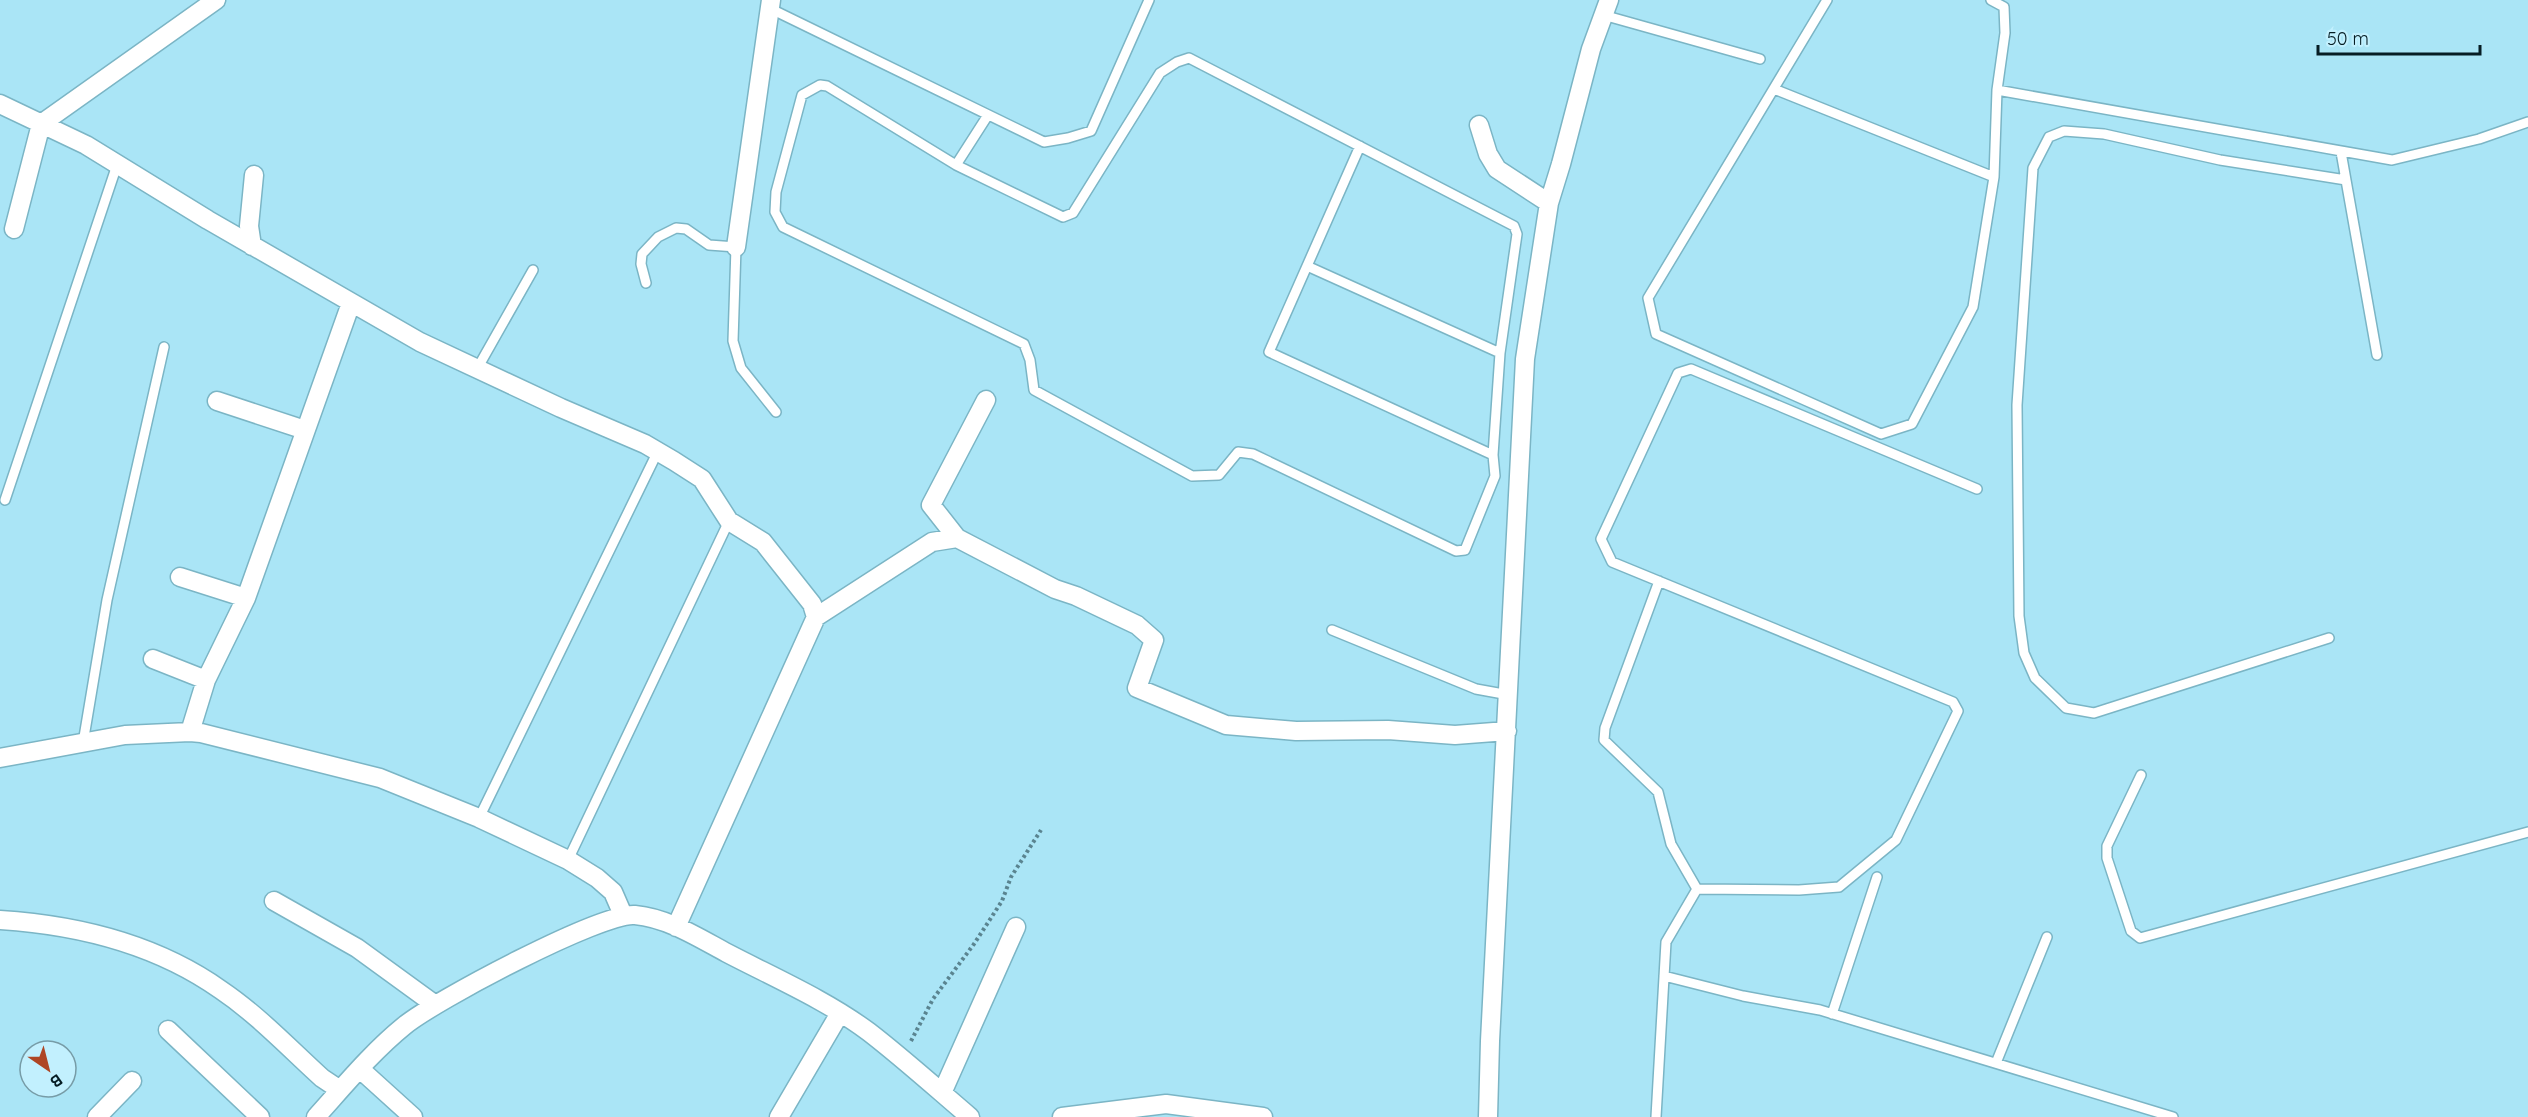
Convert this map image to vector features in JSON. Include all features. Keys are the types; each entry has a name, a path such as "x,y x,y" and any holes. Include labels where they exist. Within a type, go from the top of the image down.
{"street":[{"path":"14,229 41,124 216,0"},
{"path":"736,246 770,4"},
{"path":"1488,1117 1525,359 1548,203 1561,164 1591,49 1606,8"},
{"path":"0,104 86,145 252,246 420,342 658,452 702,479 729,521 763,542 812,604 816,617"},
{"path":"1479,125 1488,154 1497,169 1548,203"},
{"path":"252,246 249,226 254,175"},
{"path":"190,732 206,680 246,598 351,303"},
{"path":"986,400 931,505 957,538 1055,589 1076,596 1137,625 1154,640 1137,688 1226,725 1296,731 1388,730 1455,735 1507,731"},
{"path":"217,401 305,430"},
{"path":"676,927 816,617 932,542 957,538"},
{"path":"180,577 246,598"},
{"path":"153,658 206,680"},
{"path":"0,758 125,735 190,732 380,778 479,818 568,860 597,878 613,892 623,915"},
{"path":"274,901 357,948 434,1004"},
{"path":"316,1117 404,1026 434,1004 593,925 623,915 637,915 676,927 840,1013 869,1032 970,1117"},
{"path":"0,920 95,934 151,951 176,962 222,990 322,1078 340,1090"},
{"path":"942,1093 1016,927"},
{"path":"778,1117 840,1013"},
{"path":"168,1030 260,1117"},
{"path":"360,1069 413,1117"},
{"path":"97,1117 132,1081"},
{"path":"1062,1117 1166,1104 1263,1117"}],"lane":[{"path":"770,4 1044,142 1091,131 1149,0"},
{"path":"1827,0 1648,298 1656,334 1881,434 1912,424 1973,307 1994,177 1997,90 2005,33 2004,7 1991,0"},
{"path":"1606,8 1760,59"},
{"path":"1189,58 1514,226 1517,234 1500,353 1493,455 1495,476 1466,550 1456,551 1253,454 1238,452 1219,476 1192,476 1034,390 1030,360 1024,344 783,227 775,212 776,192 802,95 820,85 827,86 957,165 1063,217 1073,213 1160,73 1189,58"},
{"path":"1773,89 1994,177"},
{"path":"1997,90 2392,160 2479,139 2528,122"},
{"path":"957,165 988,115"},
{"path":"2329,638 2094,713 2066,708 2035,678 2024,653 2019,616 2017,405 2033,168 2049,137 2064,131 2104,134 2230,162 2346,180"},
{"path":"1360,146 1269,352 1493,455"},
{"path":"2341,152 2377,355"},
{"path":"5,500 117,165"},
{"path":"646,283 641,264 642,254 658,237 676,228 686,229 709,245 736,246 734,342 741,368 776,412"},
{"path":"1307,266 1500,353"},
{"path":"477,369 533,270"},
{"path":"83,743 107,600 164,347"},
{"path":"1697,889 1800,890 1839,887 1896,840 1958,711 1953,702 1612,562 1601,539 1678,373 1691,369 1977,489"},
{"path":"479,818 658,452"},
{"path":"568,860 729,521"},
{"path":"1659,581 1605,728 1604,740 1658,792 1671,844 1697,889"},
{"path":"1332,630 1476,689 1509,695"},
{"path":"2141,775 2107,846 2107,858 2131,931 2140,938 2528,832"},
{"path":"1832,1014 1877,877"},
{"path":"1656,1117 1665,942 1697,889"},
{"path":"1995,1063 2047,937"},
{"path":"1664,976 1832,1014 2173,1117"}],"path":[{"path":"901,1059 933,999 974,944 1002,901 1011,877 1041,830"}]}
